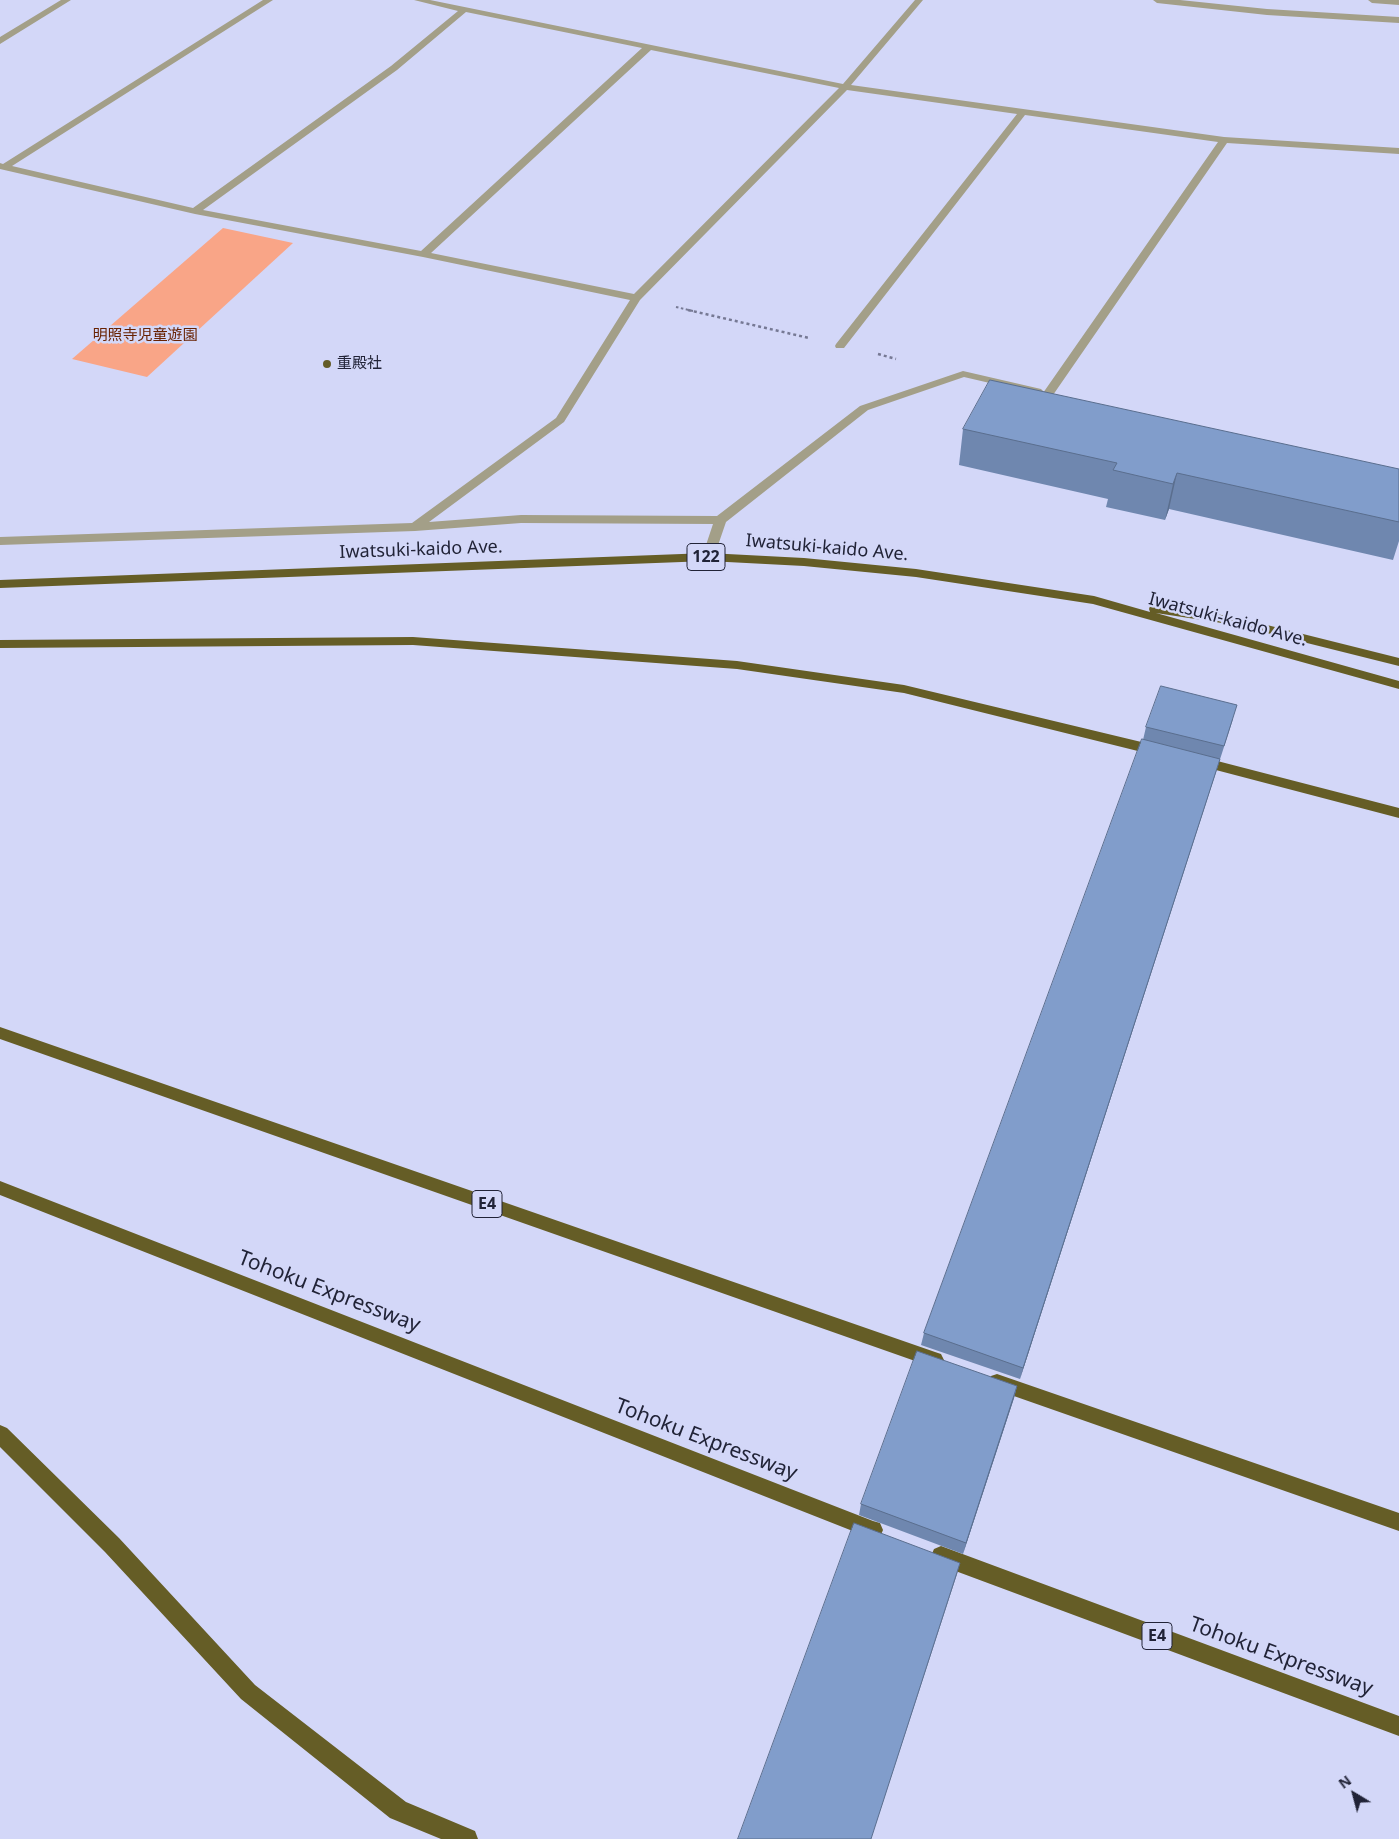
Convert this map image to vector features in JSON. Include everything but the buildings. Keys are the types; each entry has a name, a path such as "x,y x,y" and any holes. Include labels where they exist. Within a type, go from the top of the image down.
{"highway":[{"name":"Iwatsuki-kaido Ave.","path":"0,584 708,557 804,562 916,573 1094,600 1399,685"},
{"path":"1094,600 1235,621 1399,662"},
{"path":"0,644 413,641 737,664 904,689 1180,756 1399,813"},
{"name":"E4","path":"0,1033 955,1368"},
{"name":"Tohoku Expressway","path":"0,1188 886,1536"},
{"path":"983,1377 1399,1522"},
{"path":"0,1434 112,1545 248,1692 398,1810 467,1839"},
{"name":"Tohoku Expressway","path":"923,1550 1399,1726"}],"street":[{"path":"0,40 67,0"},
{"path":"2,167 269,0"},
{"path":"418,0 845,87 1224,140 1399,151"},
{"path":"415,527 560,420 636,298 845,87 919,0"},
{"path":"1157,0 1267,12 1399,20"},
{"path":"1372,0 1399,2"},
{"path":"195,211 394,68 464,10"},
{"path":"423,254 648,48"},
{"path":"840,346 1023,112"},
{"path":"708,557 720,520 864,408 963,374 1054,394 1224,140"},
{"path":"2,167 195,211 423,254 636,298"},
{"path":"0,541 415,527 521,519 720,520"}],"path":[{"path":"636,298 897,359"}],"green space":[{"name":"明照寺児童遊園","path":"223,228 293,243 147,377 72,359"}],"place":[{"name":"重殿社","path":"327,364"}]}
